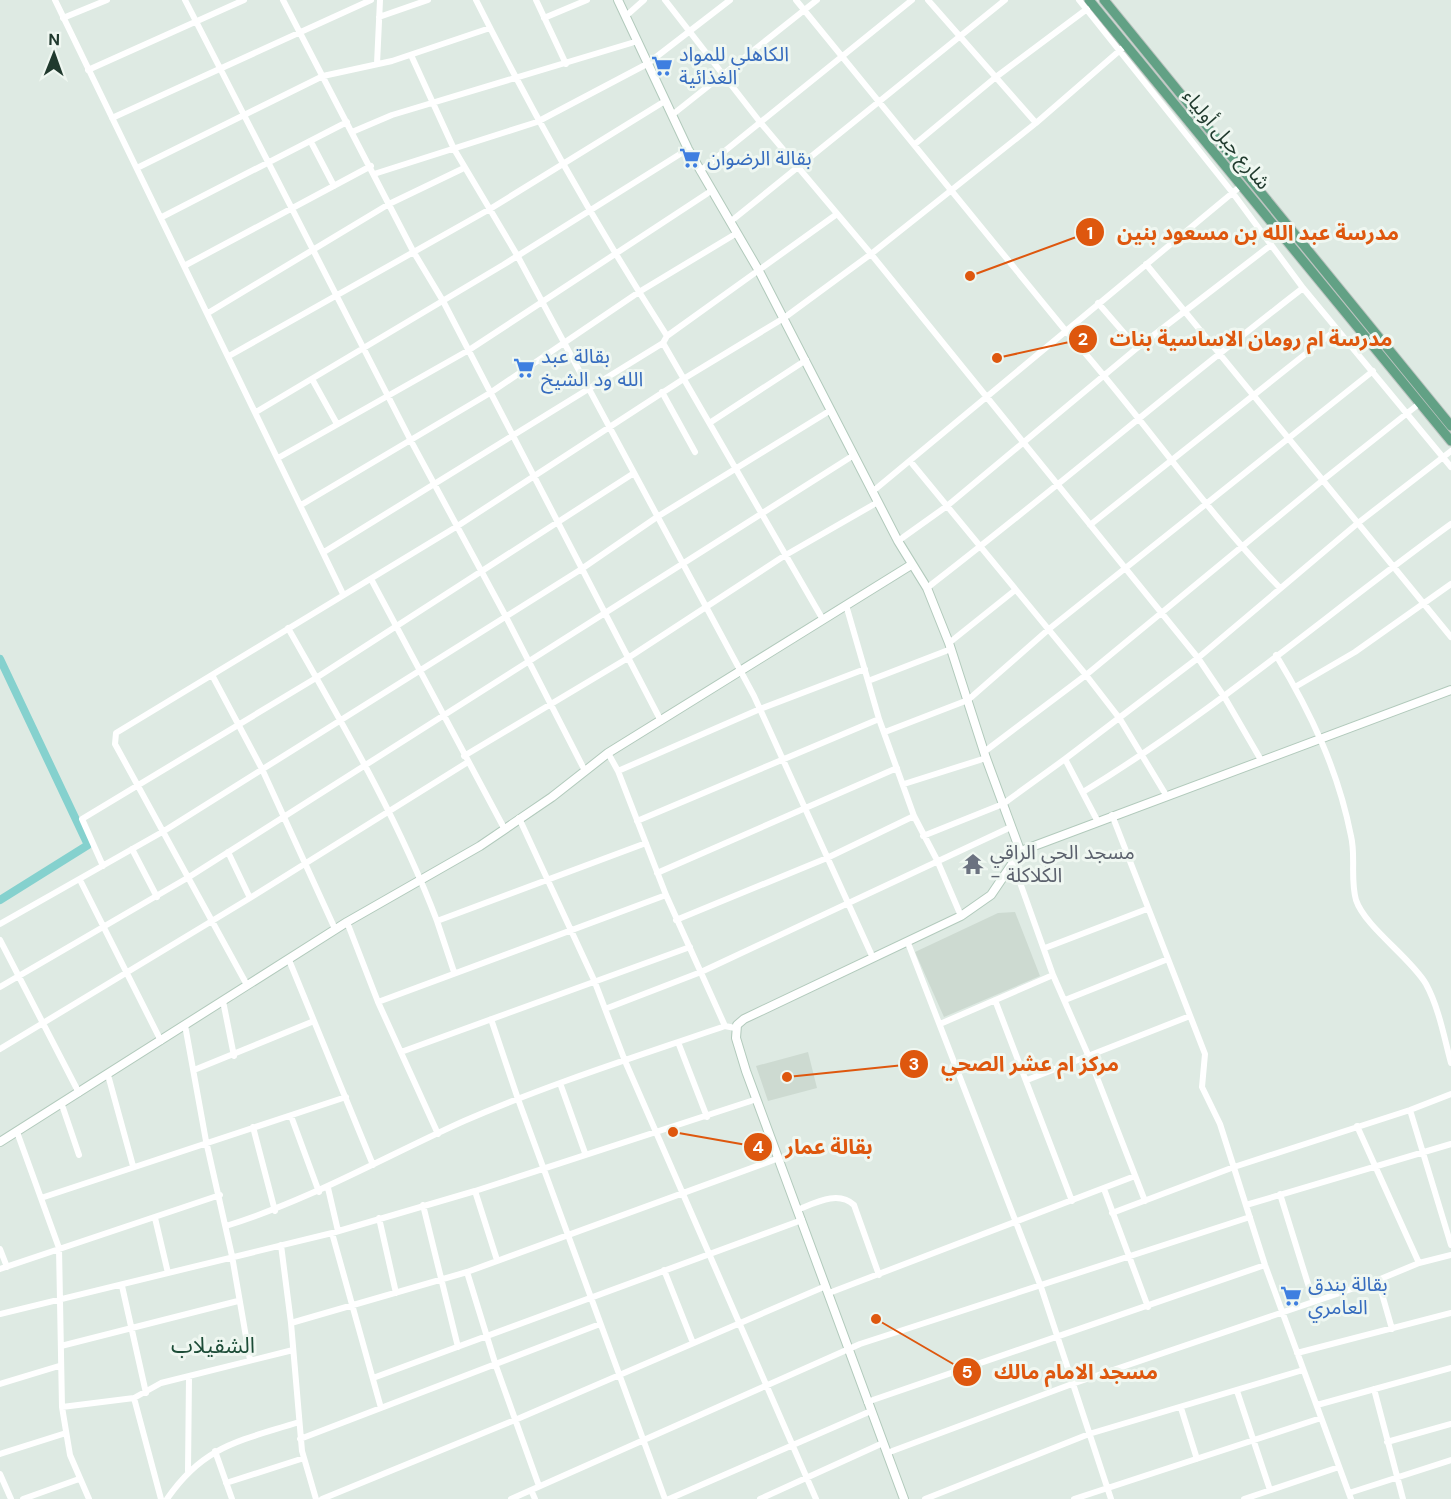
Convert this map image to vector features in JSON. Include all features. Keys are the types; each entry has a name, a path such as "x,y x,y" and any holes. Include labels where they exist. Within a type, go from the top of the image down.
{"main road":[{"name":"شارع جبل أولياء","path":"1104,0 1451,426"},
{"name":"شارع جبل أولياء","path":"1088,5 1242,185 1451,441"}],"street":[{"path":"55,0 344,594"},
{"path":"63,18 107,0"},
{"path":"184,0 411,441 505,615 585,771"},
{"path":"88,70 244,0"},
{"path":"284,0 413,251 469,350 580,570 606,614 661,721"},
{"path":"112,118 371,0"},
{"path":"377,64 380,0"},
{"path":"379,17 428,0"},
{"path":"476,0 537,122 615,256 639,292 784,556 822,618"},
{"path":"536,0 566,64"},
{"path":"544,18 587,0"},
{"path":"618,0 688,149 759,271 898,542 927,588 950,646 985,755 1021,853"},
{"path":"627,15 644,0"},
{"path":"665,0 798,169 871,254 1198,658 1225,698 1261,760"},
{"path":"374,174 537,122 647,64 730,0"},
{"path":"796,0 1065,330 1105,375 1241,548 1280,588"},
{"path":"672,115 817,0"},
{"path":"700,171 912,0"},
{"path":"928,0 1036,123"},
{"path":"730,222 1005,0"},
{"path":"915,144 1088,5 1079,0"},
{"path":"137,168 323,76 411,55 490,28"},
{"path":"352,132 392,115 638,41"},
{"path":"247,985 115,744 114,736 456,527 662,392 784,318 953,190 1123,48 1303,288 1451,467"},
{"path":"411,55 431,104 454,150 517,255 611,426 634,474 760,709 873,958"},
{"path":"229,356 490,209 665,101"},
{"path":"162,217 347,122"},
{"path":"311,142 334,186"},
{"path":"256,412 443,301 688,149"},
{"path":"184,266 292,210 370,166"},
{"path":"208,312 314,252 389,204 465,168"},
{"path":"872,492 1242,185"},
{"path":"278,458 469,350 711,191"},
{"path":"324,552 433,482 589,389 665,339 837,214"},
{"path":"301,505 490,393 639,292 737,233"},
{"path":"898,542 947,507 1137,348 1271,245"},
{"path":"1146,264 1217,354 1451,636"},
{"path":"927,588 1059,486 1137,418 1303,288"},
{"path":"1098,303 1137,348"},
{"path":"1090,525 1337,329"},
{"path":"711,422 806,360"},
{"path":"885,732 968,700 1049,629 1373,371"},
{"path":"312,379 337,424"},
{"path":"662,392 695,452"},
{"path":"904,784 985,755 1420,403"},
{"path":"0,924 164,831 580,570 657,517 738,470 831,410"},
{"path":"923,836 1003,804 1120,719 1198,658 1358,523 1451,451"},
{"path":"0,987 189,877 363,764 606,614 854,454"},
{"path":"910,461 1120,719 1144,755 1166,795"},
{"path":"103,866 81,820 316,678 634,474"},
{"path":"0,1048 390,812 466,759 706,609 784,556 878,502"},
{"path":"1083,792 1144,755 1225,698 1276,655 1451,524"},
{"path":"0,1142 62,1105 347,921 480,846 608,753 822,618 911,565"},
{"path":"371,579 442,716 504,828"},
{"path":"1295,687 1355,652 1451,584"},
{"path":"868,681 950,646 1014,591"},
{"path":"846,605 879,719 914,816 938,860 961,916"},
{"path":"288,628 390,812 421,878 454,972"},
{"path":"1276,655 1322,738 1342,795 1352,839 1356,899 1364,915 1425,983 1436,1009 1451,1063"},
{"path":"618,771 760,709 865,669"},
{"path":"212,675 262,769 335,929"},
{"path":"226,1226 274,1211 319,1192 438,1134 560,1083 678,1042 730,1027 961,916 991,895 1021,853 1097,820 1451,690"},
{"path":"638,821 879,719"},
{"path":"608,753 618,771 676,920 739,1048 904,1499"},
{"path":"1065,759 1097,820"},
{"path":"657,873 897,768"},
{"path":"1112,815 1147,909 1206,1054 1202,1087 1220,1124 1281,1311 1350,1496 1451,1460"},
{"path":"676,920 827,858 914,816"},
{"path":"519,818 572,929 625,1060 816,1499"},
{"path":"605,1009 702,972 1011,827"},
{"path":"437,921 646,843"},
{"path":"132,849 156,897"},
{"path":"228,852 250,898"},
{"path":"1013,863 1053,975 1089,1057 1145,1202"},
{"path":"80,880 161,1041"},
{"path":"378,1002 666,895"},
{"path":"1045,948 1147,909"},
{"path":"347,921 378,1002 438,1134"},
{"path":"0,940 79,1093"},
{"path":"908,943 1017,1221 1111,1499"},
{"path":"401,1052 690,947"},
{"path":"1065,1000 1168,959"},
{"path":"289,960 373,1165"},
{"path":"940,1024 1053,975"},
{"path":"995,1000 1072,1201"},
{"path":"223,1001 234,1056"},
{"path":"1027,1080 1190,1016"},
{"path":"491,1019 518,1100 618,1374 667,1499 793,1446 869,1407 1057,1336 1148,1307 1265,1265"},
{"path":"194,1070 234,1056 314,1021"},
{"path":"185,1025 206,1141 232,1256 250,1360"},
{"path":"678,1042 707,1117"},
{"path":"108,1075 134,1166"},
{"path":"560,1083 585,1153"},
{"path":"1112,1213 1234,1167 1410,1110 1451,1094"},
{"path":"41,1198 206,1141 346,1097"},
{"path":"0,1314 122,1286 232,1256 335,1232 475,1191 585,1153 658,1133 757,1099"},
{"path":"62,1105 79,1155"},
{"path":"1410,1110 1451,1245"},
{"path":"291,1116 319,1192"},
{"path":"1357,1126 1419,1263"},
{"path":"253,1127 274,1211"},
{"path":"17,1132 59,1248 62,1300 59,1366 62,1407 70,1455 89,1499"},
{"path":"1246,1204 1451,1144"},
{"path":"291,1323 467,1272 779,1158"},
{"path":"322,1499 515,1420 740,1323 827,1290 879,1275 1135,1176"},
{"path":"328,1188 351,1306 381,1408"},
{"path":"1104,1189 1148,1307"},
{"path":"475,1191 497,1260"},
{"path":"1280,1194 1312,1300"},
{"path":"0,1249 3,1268 220,1195"},
{"path":"797,1209 832,1199 848,1199 854,1205 879,1275"},
{"path":"423,1205 458,1347"},
{"path":"511,1499 848,1349 1250,1217"},
{"path":"154,1218 168,1273"},
{"path":"379,1218 396,1293"},
{"path":"373,1378 802,1220"},
{"path":"280,1245 294,1350 300,1439 316,1499"},
{"path":"887,1453 1072,1384 1312,1300 1378,1280 1419,1263 1451,1255"},
{"path":"664,1270 693,1343"},
{"path":"467,1272 496,1366 539,1486"},
{"path":"1378,1280 1392,1329"},
{"path":"122,1286 146,1394"},
{"path":"61,1346 132,1330 238,1301"},
{"path":"1297,1353 1451,1313"},
{"path":"300,1439 496,1366 600,1324"},
{"path":"62,1407 134,1398 146,1394 154,1385 294,1350"},
{"path":"0,1384 59,1366"},
{"path":"1317,1405 1451,1368"},
{"path":"926,1499 1089,1434 1303,1370"},
{"path":"188,1472 189,1377"},
{"path":"1374,1389 1403,1499"},
{"path":"1237,1391 1269,1490"},
{"path":"134,1398 161,1499"},
{"path":"1180,1408 1197,1458"},
{"path":"1074,1499 1321,1418"},
{"path":"166,1499 188,1472 215,1451 299,1422"},
{"path":"1387,1442 1451,1424"},
{"path":"0,1454 66,1433"},
{"path":"760,1499 883,1443"},
{"path":"215,1451 232,1499"},
{"path":"226,1483 304,1458"},
{"path":"1244,1499 1339,1467"},
{"path":"0,1474 11,1499"},
{"path":"23,1499 79,1479"},
{"path":"531,1490 535,1499"}],"shaded area":[{"path":"1015,912 1040,976 944,1017 915,952 998,913"},
{"path":"808,1052 817,1088 768,1101 756,1066"}],"waterway":[{"path":"0,659 88,845 0,900"}],"place":[{"name":"الكاهلي للمواد الغذائية","path":"662,66"},
{"name":"بقالة الرضوان","path":"690,158"},
{"name":"مدرسة عبد الله بن مسعود بنين","path":"970,276"},
{"name":"مدرسة ام رومان الاساسية بنات","path":"997,358"},
{"name":"بقالة عبد الله ود الشيخ","path":"524,368"},
{"name":"مسجد الحي الراقي - الكلاكلة","path":"973,864"},
{"name":"مركز ام عشر الصحي","path":"787,1077"},
{"name":"بقالة عمار","path":"673,1132"},
{"name":"بقالة بندق العامري","path":"1291,1296"},
{"name":"مسجد الامام مالك","path":"876,1319"}],"district":[{"name":"الشقيلاب","path":"213,1345"}]}
